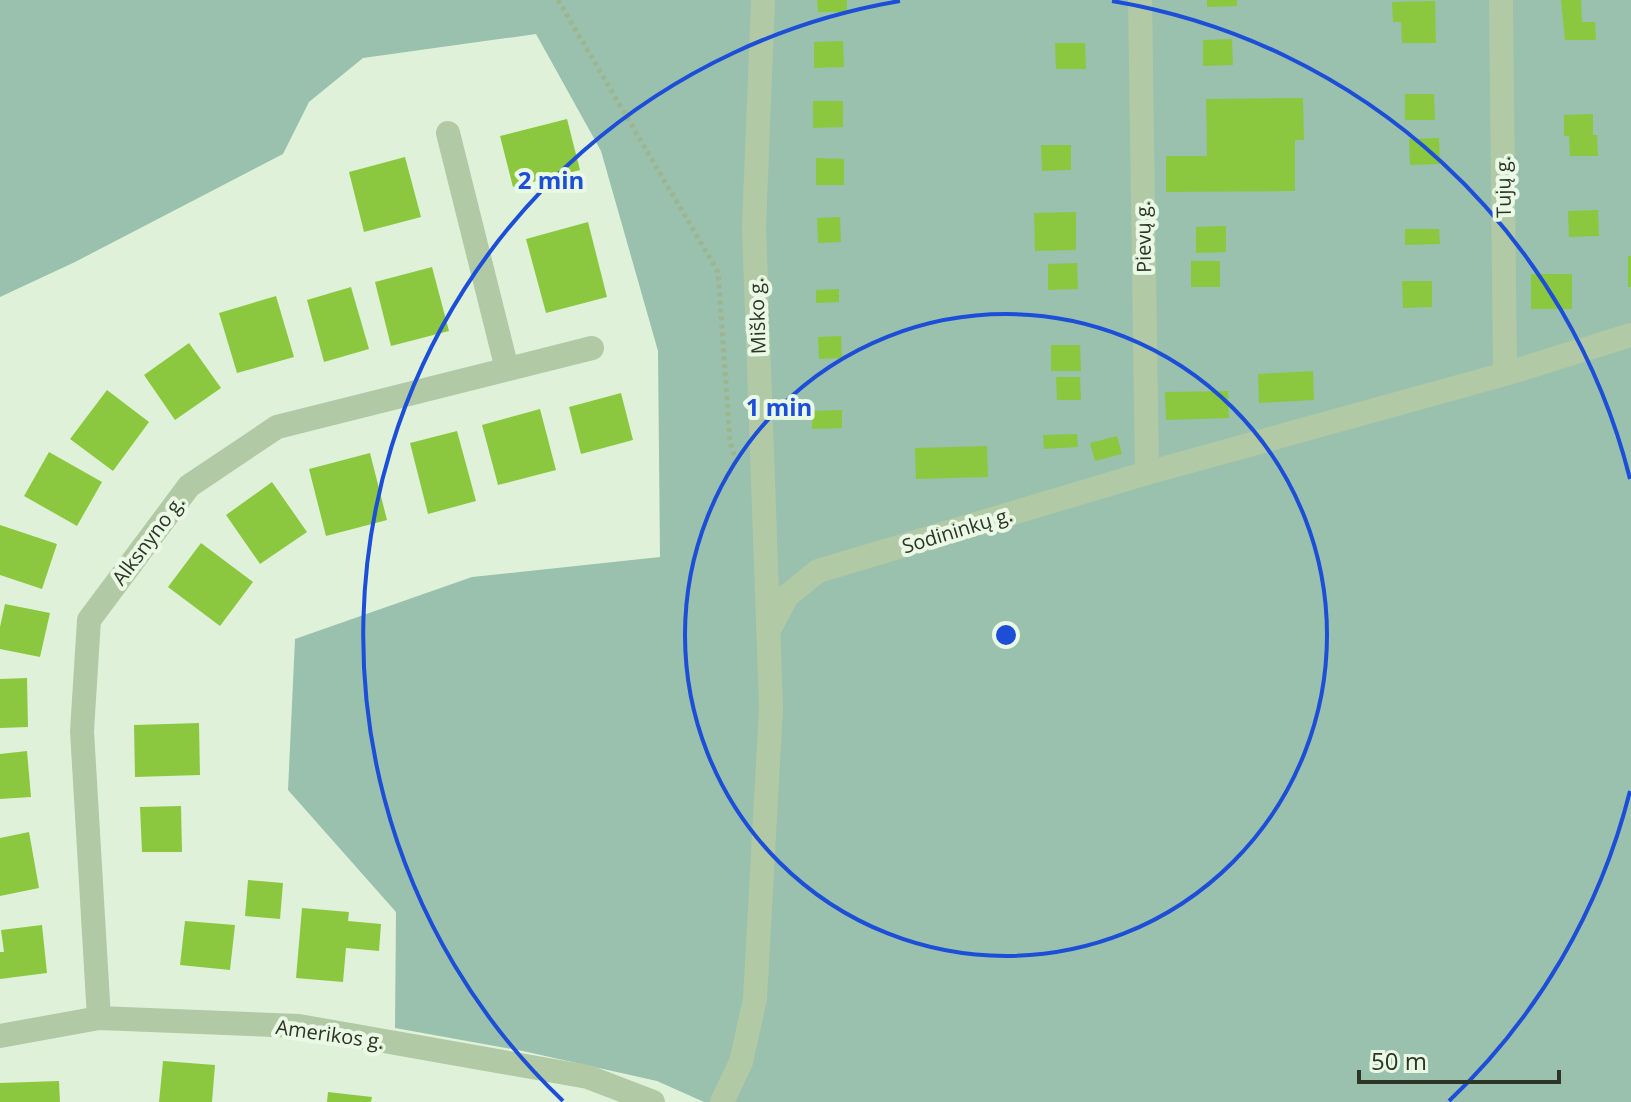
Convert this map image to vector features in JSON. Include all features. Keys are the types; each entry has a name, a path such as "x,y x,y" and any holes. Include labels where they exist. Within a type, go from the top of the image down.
{"street":[{"name":"Miško g.","path":"763,0 754,227 768,633"},
{"name":"Pievų g.","path":"1140,0 1147,473"},
{"name":"Tujų g.","path":"1501,0 1505,374"},
{"path":"448,133 507,369"},
{"name":"Sodininkų g.","path":"722,1102 741,1062 755,999 771,708 768,633 787,596 818,571 1631,335"},
{"name":"Alksnyno g.","path":"99,1018 82,731 89,620 189,486 277,427 592,348"},
{"name":"Amerikos g.","path":"0,1036 99,1018 299,1026 588,1077 653,1102"}],"path":[{"path":"558,0 718,272 730,442 739,472"}],"green space":[{"path":"0,0 1631,0 1631,1102 704,1102 657,1081 523,1051 395,1028 396,912 288,790 295,639 472,577 660,557 658,351 601,151 536,34 363,58 309,102 283,154 75,262 0,297"}],"building":[{"path":"817,0 847,0 847,12 818,12"},
{"path":"1207,0 1237,0 1237,6 1207,7"},
{"path":"1561,0 1581,0 1582,22 1595,22 1596,40 1565,40"},
{"path":"1435,1 1436,43 1402,43 1401,22 1393,22 1392,2"},
{"path":"1232,39 1233,65 1203,66 1203,40"},
{"path":"843,41 844,67 814,68 814,42"},
{"path":"1055,43 1085,43 1086,69 1056,69"},
{"path":"1405,94 1434,94 1435,120 1405,120"},
{"path":"1303,98 1304,140 1295,140 1295,191 1166,192 1166,156 1207,156 1206,99"},
{"path":"813,101 843,101 843,127 813,128"},
{"path":"1593,114 1593,135 1597,135 1598,156 1570,156 1569,136 1564,136 1564,115"},
{"path":"567,119 580,170 513,187 500,136"},
{"path":"1439,138 1440,164 1410,165 1409,139"},
{"path":"1041,145 1071,145 1071,170 1042,171"},
{"path":"405,157 421,217 364,232 349,172"},
{"path":"816,158 844,159 844,185 816,185"},
{"path":"1598,210 1599,236 1569,237 1568,211"},
{"path":"1076,212 1076,250 1035,251 1034,213"},
{"path":"840,217 841,242 818,243 817,218"},
{"path":"588,222 607,297 546,313 526,239"},
{"path":"1226,226 1226,252 1196,253 1196,227"},
{"path":"1405,229 1439,229 1440,244 1405,245"},
{"path":"1628,256 1631,256 1631,287 1628,287"},
{"path":"1191,261 1220,261 1220,287 1191,287"},
{"path":"1077,263 1078,289 1048,290 1048,264"},
{"path":"432,267 449,331 391,346 375,282"},
{"path":"1531,274 1572,274 1572,309 1531,309"},
{"path":"1402,281 1432,281 1432,307 1403,308"},
{"path":"351,287 369,349 324,362 307,300"},
{"path":"839,289 839,302 816,303 816,290"},
{"path":"276,296 294,357 237,373 219,313"},
{"path":"841,336 842,358 819,359 818,337"},
{"path":"189,343 221,388 175,420 144,375"},
{"path":"1051,345 1080,345 1081,371 1051,371"},
{"path":"1313,371 1314,400 1259,403 1258,374"},
{"path":"1056,377 1080,377 1081,400 1057,400"},
{"path":"107,390 149,422 113,471 70,439"},
{"path":"1228,391 1229,418 1166,420 1165,392"},
{"path":"621,393 633,440 581,454 569,407"},
{"path":"540,409 556,470 498,485 482,425"},
{"path":"842,410 842,428 812,429 812,411"},
{"path":"457,431 476,501 428,514 410,443"},
{"path":"1077,434 1078,447 1044,449 1043,435"},
{"path":"1117,436 1122,454 1095,461 1090,443"},
{"path":"987,446 988,477 916,479 915,448"},
{"path":"49,452 102,482 77,526 24,496"},
{"path":"370,453 387,520 326,536 309,469"},
{"path":"272,482 307,532 260,564 226,515"},
{"path":"0,525 57,544 42,589 0,575"},
{"path":"201,543 253,582 220,626 168,587"},
{"path":"5,604 50,613 40,657 0,649 0,627"},
{"path":"27,678 28,727 0,728 0,679"},
{"path":"199,723 200,775 135,777 134,725"},
{"path":"27,751 31,797 0,799 0,754"},
{"path":"181,806 182,852 142,852 140,807"},
{"path":"29,832 39,888 0,896 0,838"},
{"path":"248,880 283,883 280,919 245,916"},
{"path":"302,908 349,912 348,921 381,924 379,951 346,948 343,982 296,978"},
{"path":"185,921 235,925 230,970 180,965"},
{"path":"42,925 47,973 0,979 0,952 4,952 1,930"},
{"path":"163,1061 215,1065 212,1102 159,1102"},
{"path":"59,1081 60,1102 0,1102 0,1083"},
{"path":"328,1092 372,1097 371,1102 327,1102"}]}
